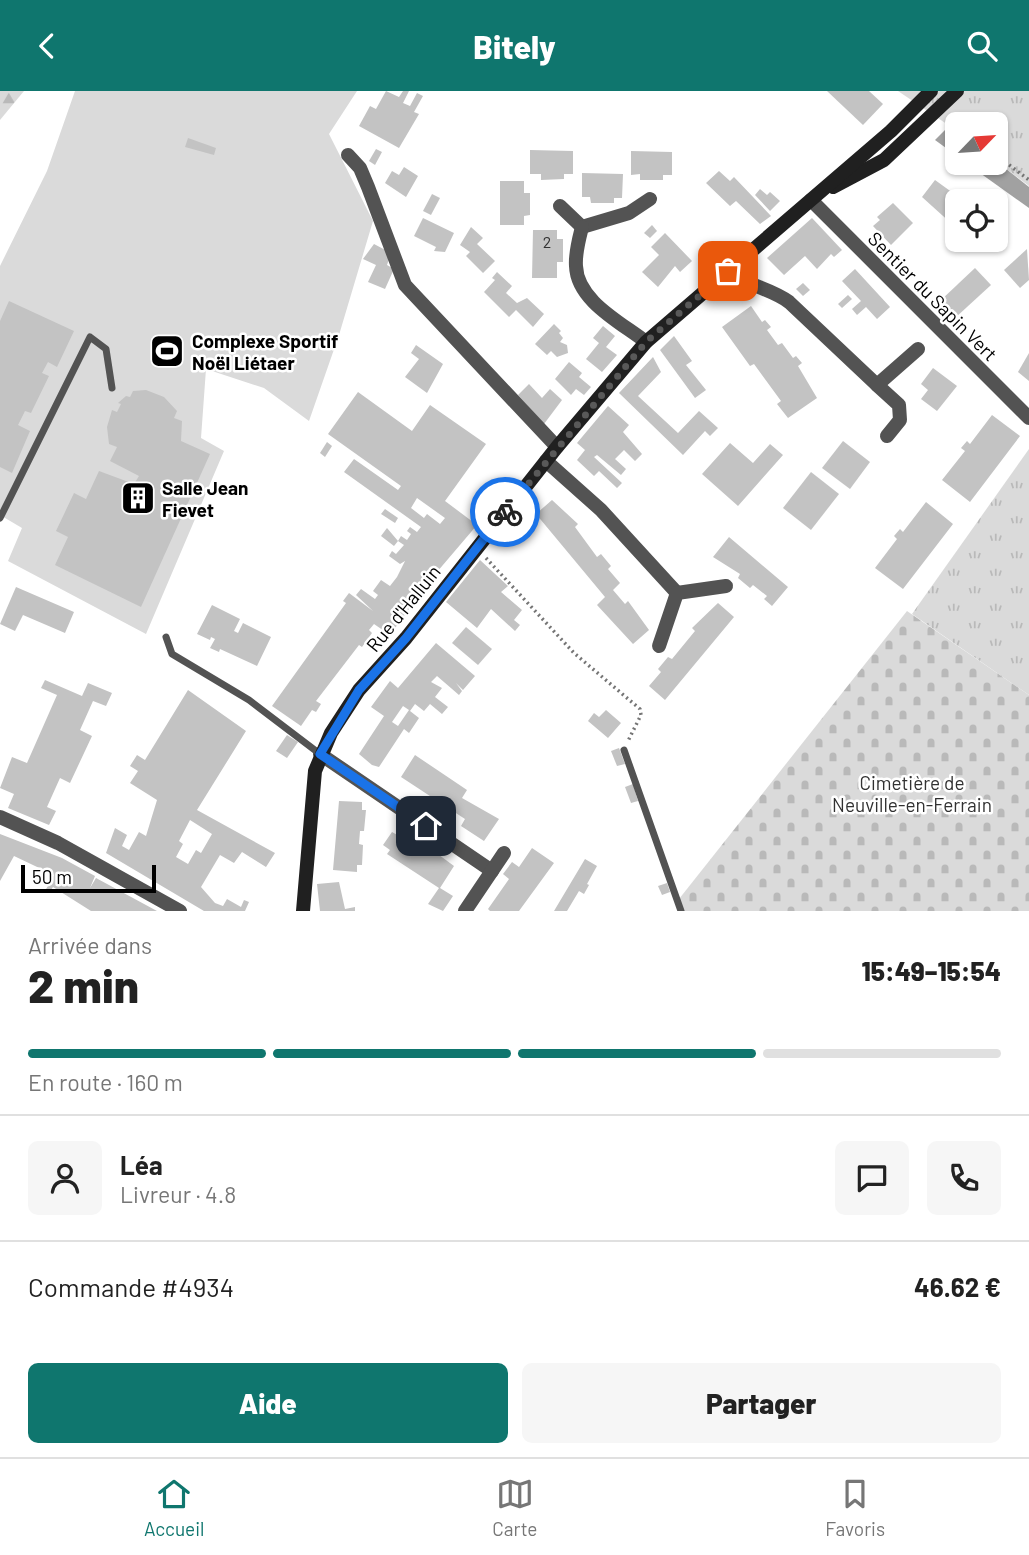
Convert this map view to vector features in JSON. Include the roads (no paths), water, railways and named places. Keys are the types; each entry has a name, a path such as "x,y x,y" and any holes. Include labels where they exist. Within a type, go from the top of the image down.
{"main road":[{"name":"Rue d'Halluin","path":"303,911 314,781 320,754 359,690 406,638 557,447 646,342 891,131 931,91"},
{"name":"Rue d'Halluin","path":"811,200 884,160 957,91"}],"street":[{"path":"348,155 360,168 405,285 557,447"},
{"path":"582,227 629,213 650,199"},
{"name":"Sentier du Sapin Vert","path":"811,200 1029,418"},
{"path":"560,206 582,227"},
{"path":"582,227 576,268 581,285 593,301 646,342"},
{"path":"728,271 741,281 775,293 789,302 899,405 900,420 887,436"},
{"path":"877,385 918,349"},
{"path":"546,461 601,510 677,593"},
{"path":"677,593 726,586"},
{"path":"659,646 677,593"},
{"path":"320,754 492,871"},
{"path":"0,817 58,843 180,911"},
{"path":"465,911 504,853"}],"lane":[{"path":"0,518 90,337 106,349 112,388"},
{"path":"166,637 173,654 249,700 320,754"},
{"path":"624,750 681,911"}],"place":[{"name":"Complexe Sportif Noël Liétaer","path":"167,351"},
{"name":"Salle Jean Fievet","path":"138,498"}],"park label":[{"name":"Cimetière de Neuville-en-Ferrain","path":"912,793"}]}
